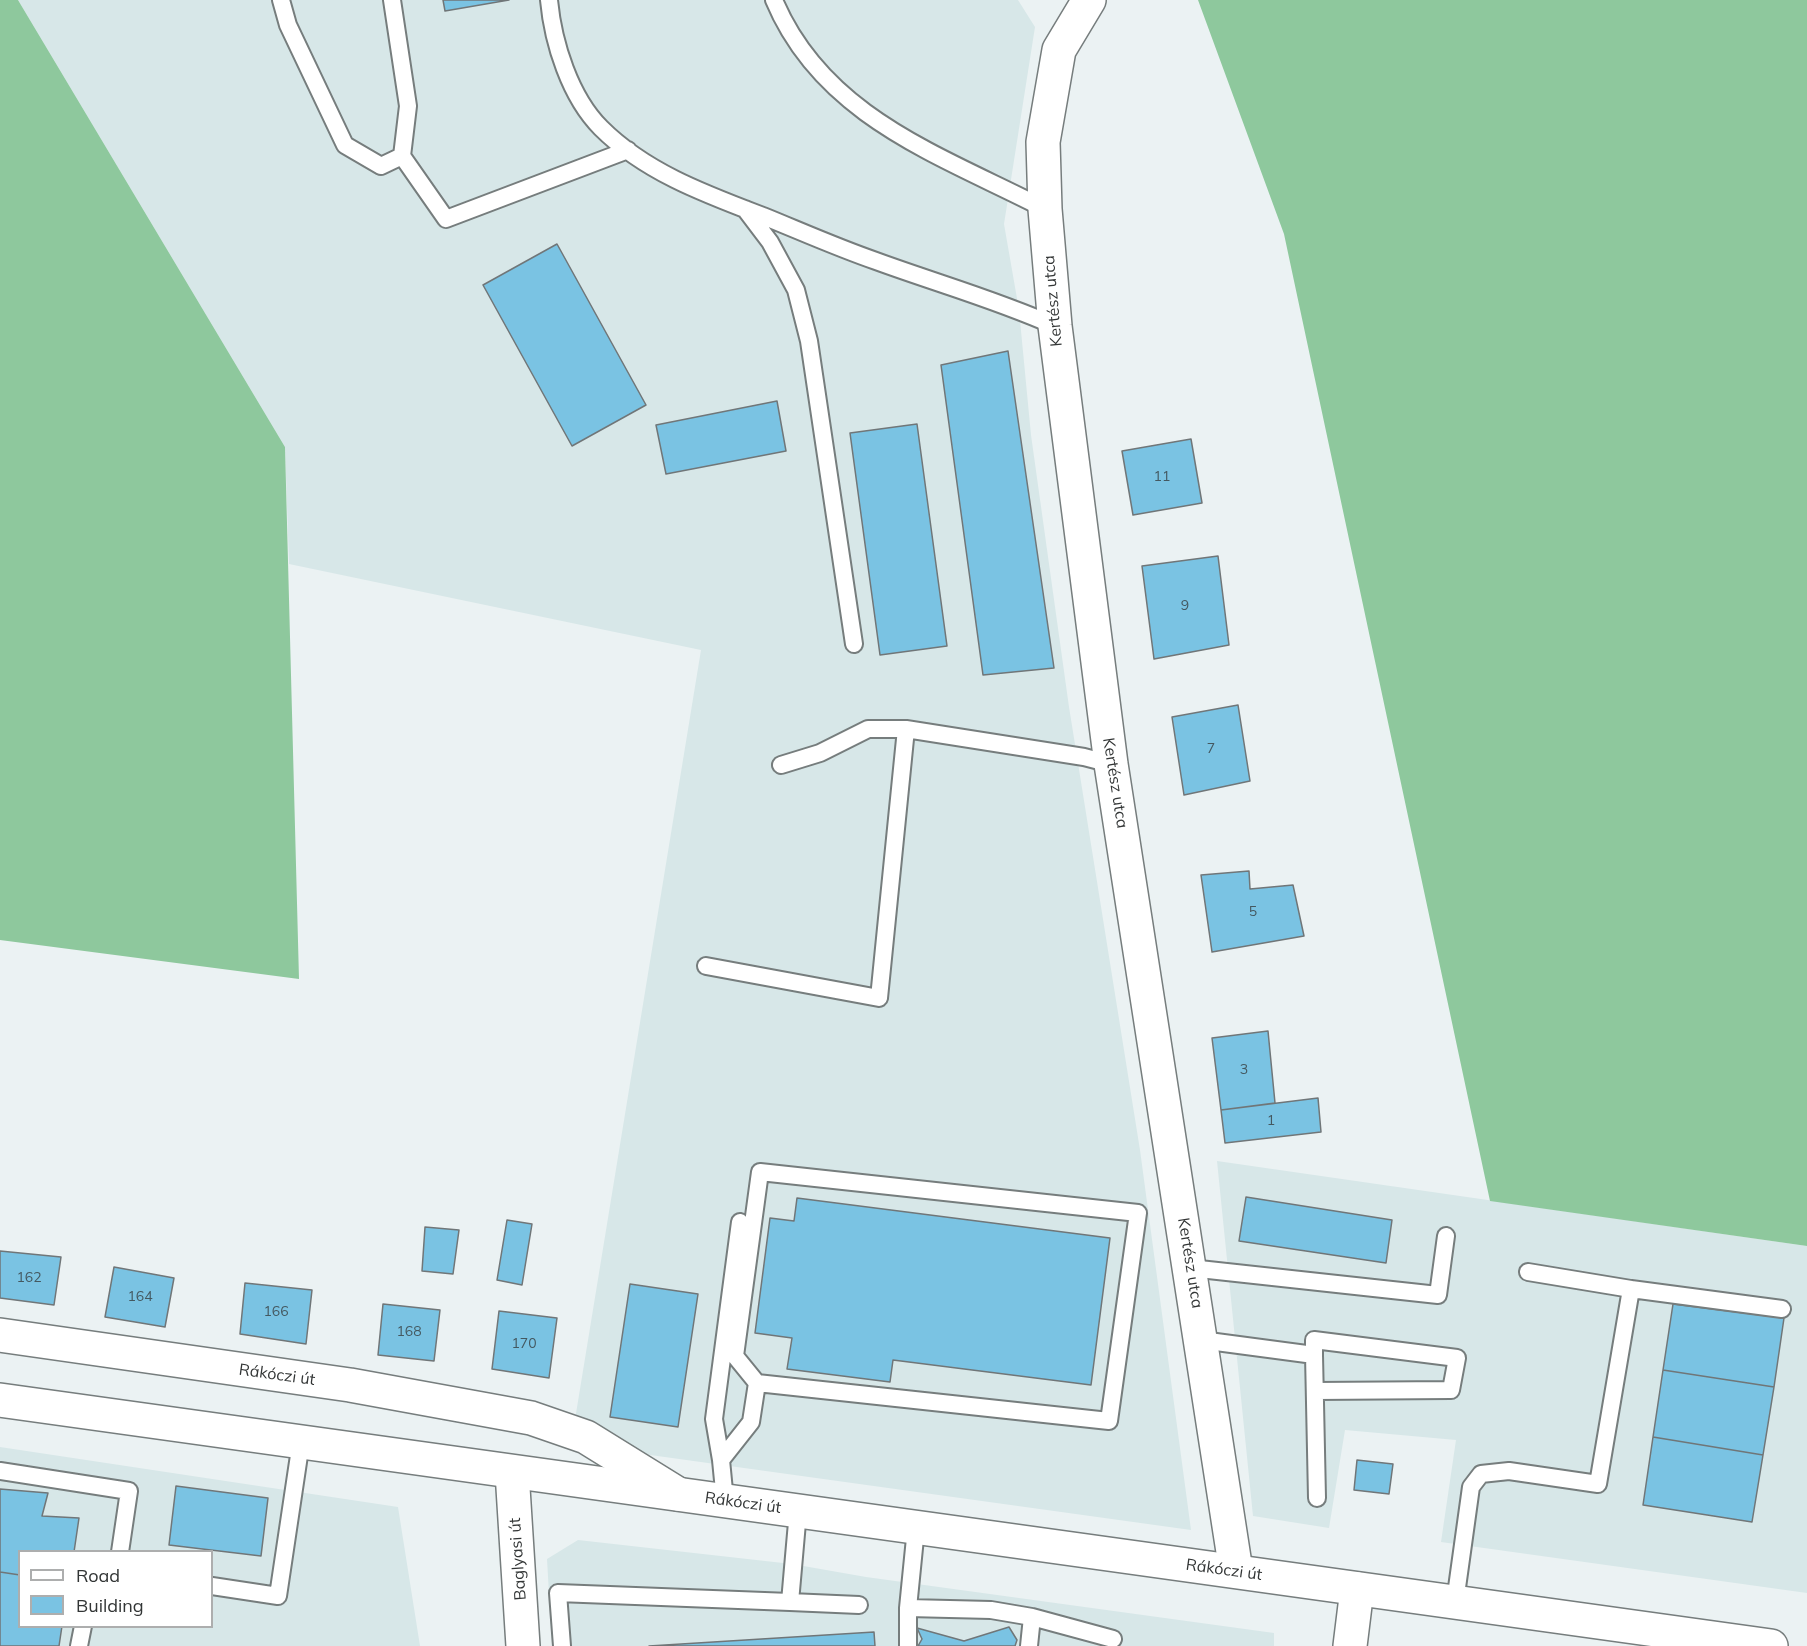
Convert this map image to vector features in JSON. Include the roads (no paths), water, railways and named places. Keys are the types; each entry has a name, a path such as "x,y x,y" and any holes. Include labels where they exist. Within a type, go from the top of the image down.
{"street":[{"name":"Kertész utca","path":"1089,0 1059,50 1043,142 1045,209 1055,326 1111,764 1236,1571"},
{"name":"Rákóczi út","path":"0,1335 350,1385 531,1419 585,1437 678,1494"},
{"name":"Rákóczi út","path":"0,1400 1771,1646"},
{"name":"Baglyasi út","path":"512,1472 523,1646"},
{"path":"1350,1646 1358,1589"}],"lane":[{"path":"281,0 288,25 345,145 381,166 402,156"},
{"path":"392,0 408,106 402,156 446,219 628,150"},
{"path":"549,0 552,27 567,78 600,127 644,164 745,209 874,261 1019,310 1055,326"},
{"path":"774,0 786,29 832,85 864,113 924,149 1045,209"},
{"path":"745,209 770,242 796,290 809,341 854,644"},
{"path":"781,765 820,753 868,729 906,729 1084,757 1111,764"},
{"path":"706,966 879,998 906,729"},
{"path":"721,1460 751,1422 757,1383 735,1356 760,1172 1138,1214 1109,1421 757,1383"},
{"path":"725,1501 714,1419 740,1222"},
{"path":"1190,1268 1438,1295 1446,1236"},
{"path":"1528,1272 1631,1289 1782,1309"},
{"path":"1455,1602 1471,1487 1481,1474 1494,1471 1509,1472 1598,1484 1631,1289"},
{"path":"1201,1340 1314,1355"},
{"path":"1315,1391 1450,1390 1457,1358 1314,1340 1317,1498"},
{"path":"213,1586 278,1596 301,1442"},
{"path":"0,1471 129,1491 120,1550"},
{"path":"790,1602 798,1511"},
{"path":"908,1646 908,1608 915,1528"},
{"path":"562,1646 558,1593 859,1605"},
{"path":"908,1608 991,1610 1032,1617 1113,1639"},
{"path":"1029,1646 1032,1617"},
{"path":"79,1646 83,1628"}]}
